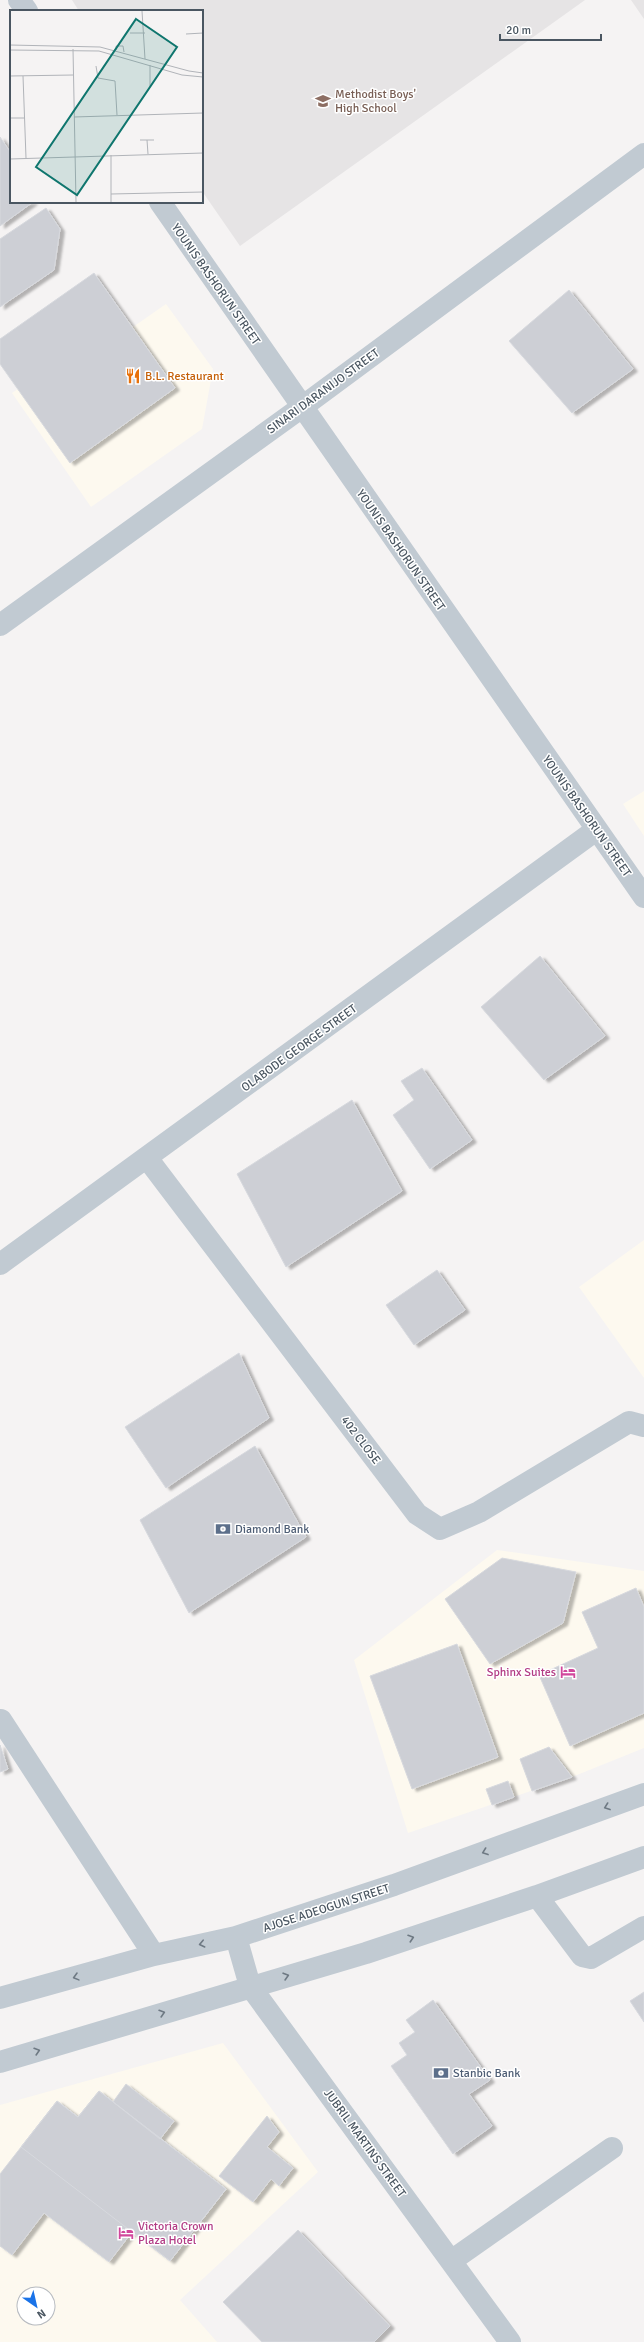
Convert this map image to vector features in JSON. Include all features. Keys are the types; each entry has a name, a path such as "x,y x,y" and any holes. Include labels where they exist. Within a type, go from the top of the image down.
{"street":[{"path":"19,0 26,10"},
{"name":"SINARI DARANIJO STREET","path":"0,624 302,407 644,154"},
{"name":"YOUNIS BASHORUN STREET","path":"161,203 644,897"},
{"name":"OLABODE GEORGE STREET","path":"0,1264 596,830"},
{"name":"402 CLOSE","path":"147,1158 417,1514 440,1529 479,1512 628,1422 644,1426"},
{"path":"1,1720 154,1955"},
{"name":"AJOSE ADEOGUN STREET","path":"0,1998 154,1955 236,1937 394,1885 644,1794"},
{"path":"0,2062 250,1986 366,1953 641,1863"},
{"path":"537,1896 582,1956 591,1958 644,1927"},
{"name":"JUBRIL MARTINS STREET","path":"236,1937 250,1986 510,2342"},
{"path":"451,2261 612,2148"}],"shaded area":[{"name":"Methodist Boys' High School","path":"72,0 585,0 240,246 203,192 203,10 78,10"},
{"path":"631,0 644,0 644,19"},
{"path":"166,304 213,369 202,429 91,507 12,393 124,315 133,327"},
{"path":"644,791 644,836 623,804"},
{"path":"644,1240 644,1378 579,1287"},
{"path":"497,1550 644,1571 644,1748 572,1777 408,1833 354,1660"},
{"name":"Victoria Crown Plaza Hotel","path":"223,2043 318,2172 180,2300 217,2342 0,2342 0,2105"}],"building":[{"path":"0,137 10,152 10,203 32,203 0,226"},
{"path":"46,208 60,229 54,270 0,307 0,239"},
{"path":"94,273 175,388 70,463 0,364 0,339"},
{"path":"569,290 633,369 572,413 509,341"},
{"path":"540,956 605,1036 544,1080 481,1007"},
{"path":"422,1068 472,1140 430,1169 393,1115 414,1100 401,1081"},
{"path":"352,1100 402,1191 286,1267 237,1174"},
{"path":"437,1270 465,1310 414,1345 386,1305"},
{"path":"239,1353 269,1418 166,1488 125,1427"},
{"name":"Diamond Bank","path":"255,1446 306,1537 189,1613 140,1520"},
{"path":"502,1558 576,1572 563,1623 490,1664 445,1599"},
{"path":"636,1588 644,1607 644,1713 570,1746 539,1675 598,1648 582,1612"},
{"path":"457,1644 498,1757 412,1789 370,1676"},
{"path":"0,1745 8,1769 0,1772"},
{"path":"549,1747 572,1777 532,1791 520,1759"},
{"path":"508,1781 514,1797 492,1805 486,1789"},
{"path":"644,1992 644,2022 630,2001"},
{"name":"Stanbic Bank","path":"433,2000 490,2080 469,2094 492,2126 453,2154 391,2066 407,2055 399,2043 415,2032 406,2020"},
{"path":"126,2084 174,2121 160,2139 113,2102"},
{"path":"99,2091 226,2189 170,2261 132,2232 109,2262 44,2213 12,2255 0,2246 0,2174 57,2101 78,2117"},
{"path":"99,2091 226,2189 170,2261 21,2147 57,2101 78,2117"},
{"path":"267,2116 279,2132 267,2147 293,2168 279,2186 271,2179 253,2202 219,2176"},
{"path":"298,2230 390,2326 374,2342 262,2342 223,2302"}],"place":[{"name":"Methodist Boys' High School","path":"323,101"},
{"name":"B.L. Restaurant","path":"133,376"},
{"name":"Diamond Bank","path":"223,1529"},
{"name":"Sphinx Suites","path":"568,1672"},
{"name":"Stanbic Bank","path":"441,2073"},
{"name":"Victoria Crown Plaza Hotel","path":"126,2233"}]}
